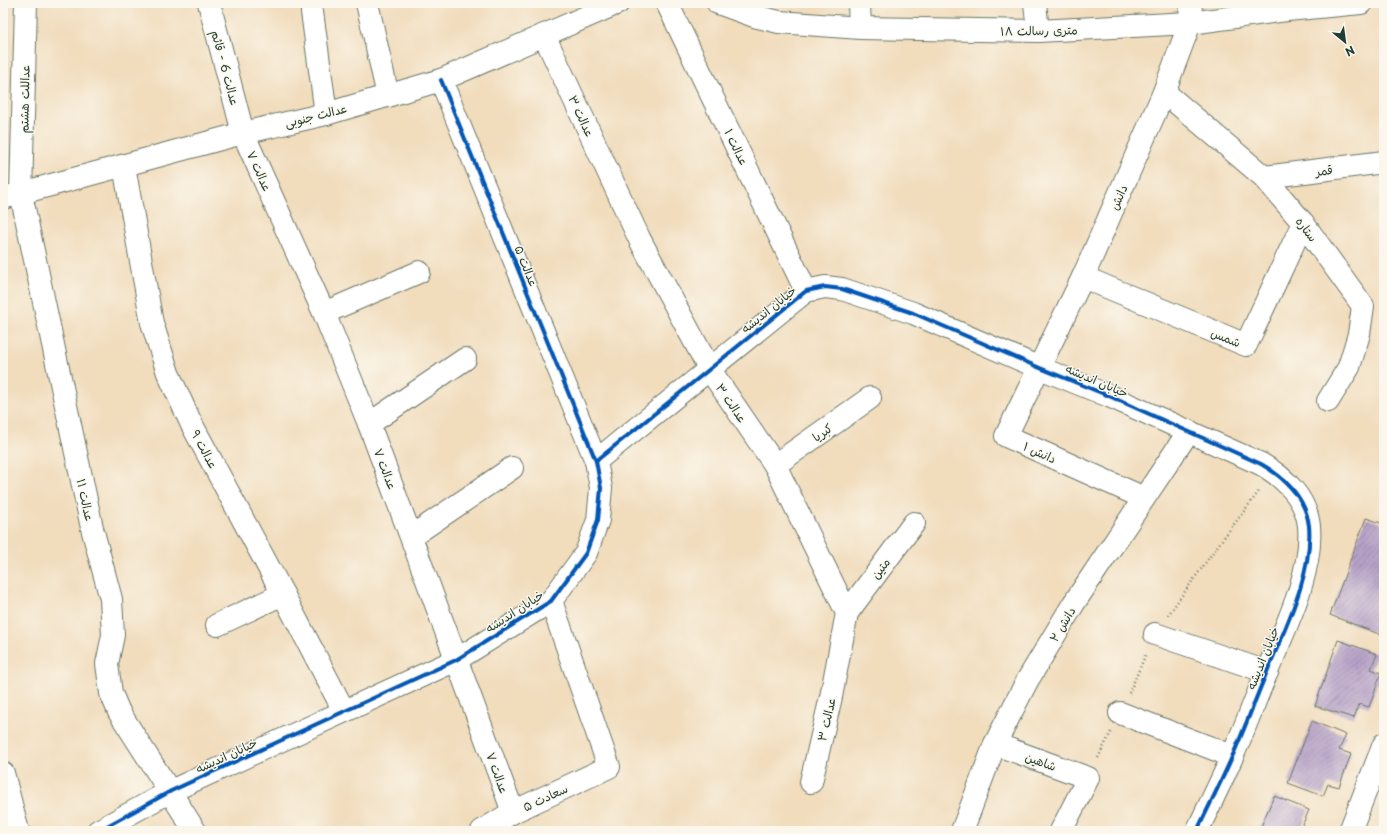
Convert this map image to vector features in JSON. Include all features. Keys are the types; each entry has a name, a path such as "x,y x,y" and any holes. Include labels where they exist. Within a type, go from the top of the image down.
{"street":[{"name":"عداللت هشتم","path":"12,196 26,3"},
{"name":"عدالت 6 - قائم","path":"209,3 243,133"},
{"path":"367,3 388,96"},
{"name":"عدالت جنوبی","path":"12,196 243,133 326,114 441,80 618,3"},
{"name":"عدالت ۱","path":"667,3 806,291"},
{"name":"۱۸ متری رسالت","path":"718,3 754,16 780,22 860,28 1038,32 1191,13 1361,3"},
{"path":"859,3 860,28"},
{"path":"1035,3 1038,32"},
{"path":"312,12 326,114"},
{"name":"دانش","path":"1040,368 1083,277 1164,92 1191,13"},
{"name":"عدالت ۳","path":"544,35 640,240 710,370 774,465 847,613 831,697 811,782"},
{"name":"عدالت ۵","path":"441,80 596,461"},
{"name":"ستاره","path":"1164,92 1264,177 1304,223 1363,306 1359,334 1349,367 1328,401"},
{"name":"عدالت ۷","path":"243,133 324,313 370,424 513,812"},
{"name":"قمر","path":"1264,177 1384,162"},
{"name":"عدالت ۹","path":"124,166 152,323 168,373 191,423 344,711"},
{"name":"عدالت ۱۱","path":"12,196 92,528 111,599 113,635 107,664 111,693 119,712 171,791"},
{"name":"شمس","path":"1083,277 1246,345 1304,223"},
{"path":"324,313 419,272"},
{"name":"خیابان اندیشه","path":"98,831 171,791 456,660 551,601 586,553 598,520 601,488 596,461 806,291 824,287 842,289 913,313 1189,431 1275,472 1285,480 1300,500 1308,519 1309,549 1305,573 1294,605 1232,756 1197,831"},
{"path":"370,424 466,359"},
{"name":"دانش ۱","path":"1040,368 1006,436 1144,498"},
{"name":"کبریا","path":"774,465 870,398"},
{"name":"دانش ۲","path":"962,831 994,744 1031,674 1074,603 1189,431"},
{"path":"412,536 512,468"},
{"name":"متین","path":"847,613 914,523"},
{"path":"217,625 283,594"},
{"name":"سعادت ۵","path":"482,831 513,812 609,767 551,601"},
{"path":"1155,634 1267,672"},
{"path":"1120,713 1232,756"},
{"name":"شاهین","path":"994,744 1088,778 1061,831"},
{"path":"1350,831 1384,744"},
{"path":"3,772 18,831"},
{"path":"171,791 195,831"}],"building":[{"path":"1366,518 1384,524 1384,636 1330,615"},
{"path":"1338,640 1377,654 1371,669 1381,673 1369,707 1359,704 1354,718 1315,706"},
{"path":"1312,721 1346,735 1339,750 1351,754 1339,787 1328,784 1323,796 1288,783"},
{"path":"1274,796 1309,810 1302,826 1312,831 1259,831"}],"cycle path":[{"path":"98,831 171,791 456,660 551,601 586,553 598,520 601,488 596,461 441,80"},
{"path":"596,461 806,291 825,287 842,289 913,313 1109,396 1270,469 1292,489 1299,498 1307,516 1309,526 1307,562 1297,598 1237,746 1197,831"}]}
